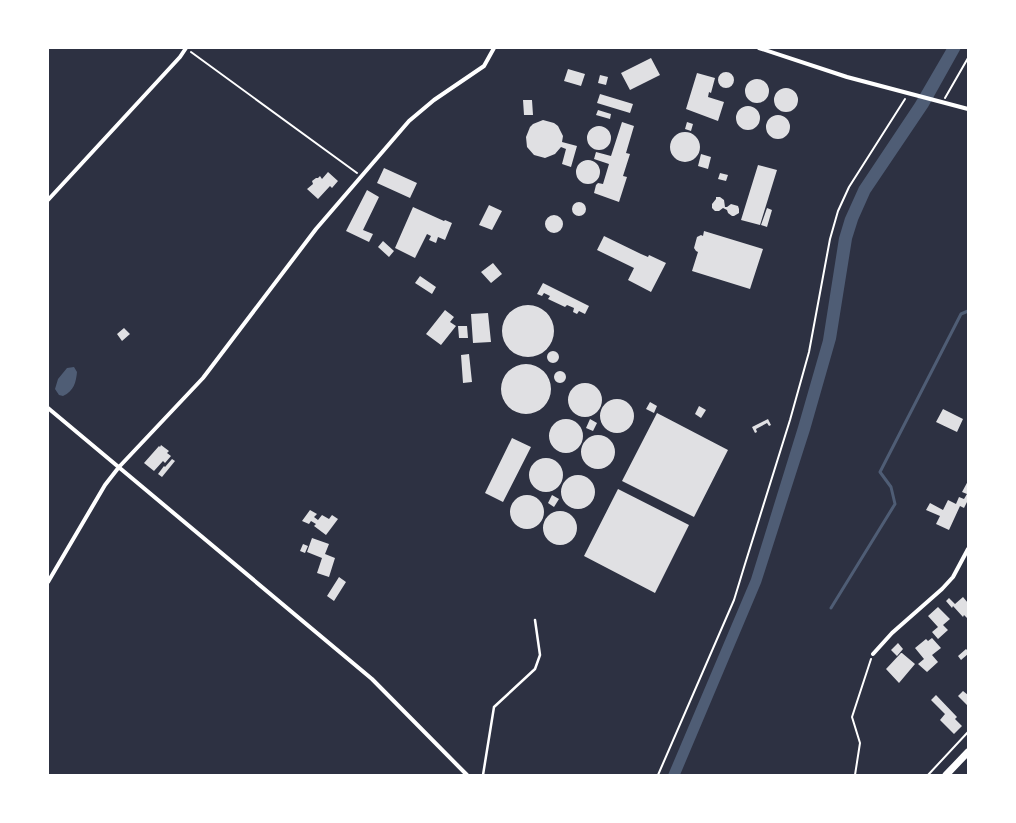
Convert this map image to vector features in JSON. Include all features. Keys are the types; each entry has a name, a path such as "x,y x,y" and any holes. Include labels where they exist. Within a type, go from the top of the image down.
{"main road":[{"path":"946,775 968,752"}],"street":[{"path":"48,200 180,58 186,48"},
{"path":"48,582 105,485 119,467 204,378 316,229 409,120 434,100 484,66 494,48"},
{"path":"759,48 847,77 968,109"},
{"path":"48,408 372,679 467,775"},
{"path":"873,654 892,633 942,589 953,577 968,549"}],"lane":[{"path":"483,775 494,707 535,670 540,656 535,620"}],"path":[{"path":"186,48 361,176"},
{"path":"943,102 968,58"},
{"path":"658,775 734,600 790,420 809,352 830,239 838,211 849,188 911,95"},
{"path":"855,775 860,743 852,717 873,654"},
{"path":"928,775 968,732"}],"water":[{"path":"947,48 961,48 928,107 870,193 858,220 852,239 836,339 810,430 761,583 680,775 668,775 751,579 823,340 839,238 845,218 859,187 915,103"},
{"path":"74,367 77,372 74,386 67,394 63,396 59,395 55,389 58,379 67,368"}],"building":[{"path":"651,58 660,75 630,90 621,73"},
{"path":"568,69 585,74 581,86 564,81"},
{"path":"726,72 732,74 734,80 732,86 726,88 720,86 718,80 720,74"},
{"path":"697,73 715,78 711,93 709,92 708,97 724,102 718,121 686,109"},
{"path":"600,75 608,77 606,85 598,83"},
{"path":"757,79 766,82 769,91 766,100 757,103 748,100 745,91 748,82"},
{"path":"786,88 795,91 798,100 795,109 786,112 777,109 774,100 777,91"},
{"path":"600,94 633,104 630,113 597,103"},
{"path":"523,100 532,100 533,115 524,115"},
{"path":"748,106 757,109 760,118 757,127 748,130 739,127 736,118 739,109"},
{"path":"598,110 611,114 610,119 596,115"},
{"path":"778,115 787,118 790,127 787,136 778,139 769,136 766,127 769,118"},
{"path":"543,120 554,123 558,126 563,136 562,142 577,146 571,167 562,164 566,149 561,147 555,154 545,158 534,155 527,147 526,137 530,127 533,124"},
{"path":"622,122 634,126 626,153 630,154 623,176 627,177 619,202 594,193 598,183 603,184 609,164 594,159 596,152 611,156"},
{"path":"687,122 693,124 691,131 685,129"},
{"path":"599,126 608,129 611,138 608,147 599,150 590,147 587,138 590,129"},
{"path":"685,132 691,133 699,141 699,153 691,161 685,162 679,161 671,153 670,147 671,141 679,133"},
{"path":"701,154 711,157 708,169 698,166"},
{"path":"588,160 597,163 600,172 597,181 588,184 579,181 576,172 579,163"},
{"path":"758,165 777,170 760,225 741,220"},
{"path":"384,168 417,183 410,198 377,183"},
{"path":"328,172 338,181 332,188 330,186 318,199 307,189 313,184 312,181 320,176 322,179"},
{"path":"720,173 728,175 726,181 718,179"},
{"path":"367,190 379,197 363,230 373,234 369,242 346,231"},
{"path":"716,197 720,197 724,200 725,207 731,204 738,206 739,213 732,216 723,208 719,211 715,211 712,208 712,204"},
{"path":"579,202 584,204 586,209 584,214 579,216 574,214 572,209 574,204"},
{"path":"489,205 502,211 492,230 479,225"},
{"path":"413,207 452,223 445,240 438,237 436,243 429,240 431,236 427,234 415,258 395,248"},
{"path":"767,208 772,210 767,227 761,225"},
{"path":"554,215 560,218 563,224 560,230 554,233 548,230 545,224 548,218"},
{"path":"704,231 763,249 750,289 692,271 698,252 694,248 697,237 701,235 703,236"},
{"path":"604,236 641,254 648,257 649,255 666,263 651,292 628,280 634,268 597,250"},
{"path":"383,241 394,251 389,257 378,247"},
{"path":"493,263 502,274 491,283 481,272"},
{"path":"420,276 436,287 432,294 415,283"},
{"path":"543,283 589,306 585,314 579,311 577,314 573,312 574,308 567,305 565,307 548,299 550,296 544,293 542,296 537,294"},
{"path":"528,305 538,307 546,313 552,321 554,331 552,341 546,349 538,355 528,357 518,355 510,349 504,341 502,331 504,321 510,313 518,307"},
{"path":"445,310 454,317 450,322 456,326 441,345 426,334"},
{"path":"488,313 491,342 473,343 471,314"},
{"path":"458,326 467,326 468,338 459,338"},
{"path":"124,328 130,334 122,341 117,334"},
{"path":"551,351 555,351 559,357 555,363 551,363 547,359 547,355"},
{"path":"469,354 472,382 463,383 461,355"},
{"path":"521,364 531,364 544,371 551,384 551,394 544,407 531,414 521,414 512,410 505,403 501,394 501,384 505,375 512,368"},
{"path":"558,371 562,371 566,377 562,383 558,383 554,379 554,375"},
{"path":"582,383 588,383 592,384 599,390 602,400 601,407 595,414 588,417 582,417 578,416 571,410 568,403 568,397 569,393 575,386"},
{"path":"614,399 620,399 624,400 631,406 634,416 633,423 627,430 620,433 614,433 610,432 603,426 600,419 600,413 601,409 607,402"},
{"path":"650,402 657,406 654,413 646,409"},
{"path":"699,406 706,410 701,418 695,414"},
{"path":"943,409 963,419 957,432 936,422"},
{"path":"657,413 728,450 694,517 622,481"},
{"path":"563,419 569,419 573,420 580,426 583,436 582,443 576,450 569,453 563,453 559,452 552,446 549,439 549,433 550,429 556,422"},
{"path":"590,419 597,423 593,431 586,428"},
{"path":"768,419 771,425 769,426 767,423 756,429 757,432 755,433 752,427"},
{"path":"595,435 601,435 605,436 612,442 615,452 614,459 608,466 601,469 595,469 591,468 584,462 581,455 581,449 582,445 588,438"},
{"path":"512,438 531,447 503,502 485,493"},
{"path":"161,445 169,451 167,453 171,456 165,463 163,461 154,471 144,463"},
{"path":"543,458 549,458 553,459 560,465 563,475 562,482 556,489 549,492 543,492 539,491 532,485 529,478 529,472 530,468 536,461"},
{"path":"172,459 175,461 162,477 158,474"},
{"path":"575,475 581,475 585,476 592,482 595,492 594,499 588,506 581,509 575,509 571,508 564,502 561,495 561,489 562,485 568,478"},
{"path":"968,481 968,500 964,508 960,506 949,530 936,524 940,516 926,510 930,503 943,510 948,500 956,504 959,497 964,499 967,494 962,492"},
{"path":"618,489 689,525 655,593 584,556"},
{"path":"524,495 530,495 534,496 541,502 544,512 543,519 537,526 530,529 524,529 520,528 513,522 510,515 510,509 511,505 517,498"},
{"path":"552,495 559,499 554,507 548,503"},
{"path":"310,510 317,514 314,517 318,520 322,515 329,519 332,515 338,519 326,535 314,526 316,524 311,521 309,524 302,521"},
{"path":"557,511 563,511 567,512 574,518 577,528 576,535 570,542 563,545 557,545 553,544 546,538 543,531 543,525 544,521 550,514"},
{"path":"312,538 329,544 325,554 335,558 329,577 317,573 322,558 307,552"},
{"path":"303,544 308,546 305,553 300,551"},
{"path":"339,577 346,582 334,601 327,596"},
{"path":"963,597 968,603 968,619 964,615 963,617 953,606 952,608 946,601 949,598 955,604"},
{"path":"938,607 950,619 943,625 948,630 938,639 932,632 938,627 928,616"},
{"path":"932,638 941,648 932,655 938,662 927,672 918,664 924,659 915,648 926,639 928,641"},
{"path":"898,643 903,649 897,656 891,650"},
{"path":"966,649 968,654 961,660 958,656"},
{"path":"901,653 915,664 899,683 886,669"},
{"path":"963,691 968,695 968,706 958,696"},
{"path":"936,695 957,717 955,719 962,726 954,734 940,720 945,714 931,700"}],"waterway":[{"path":"831,608 895,504 891,487 880,472 961,314 968,311"}]}
